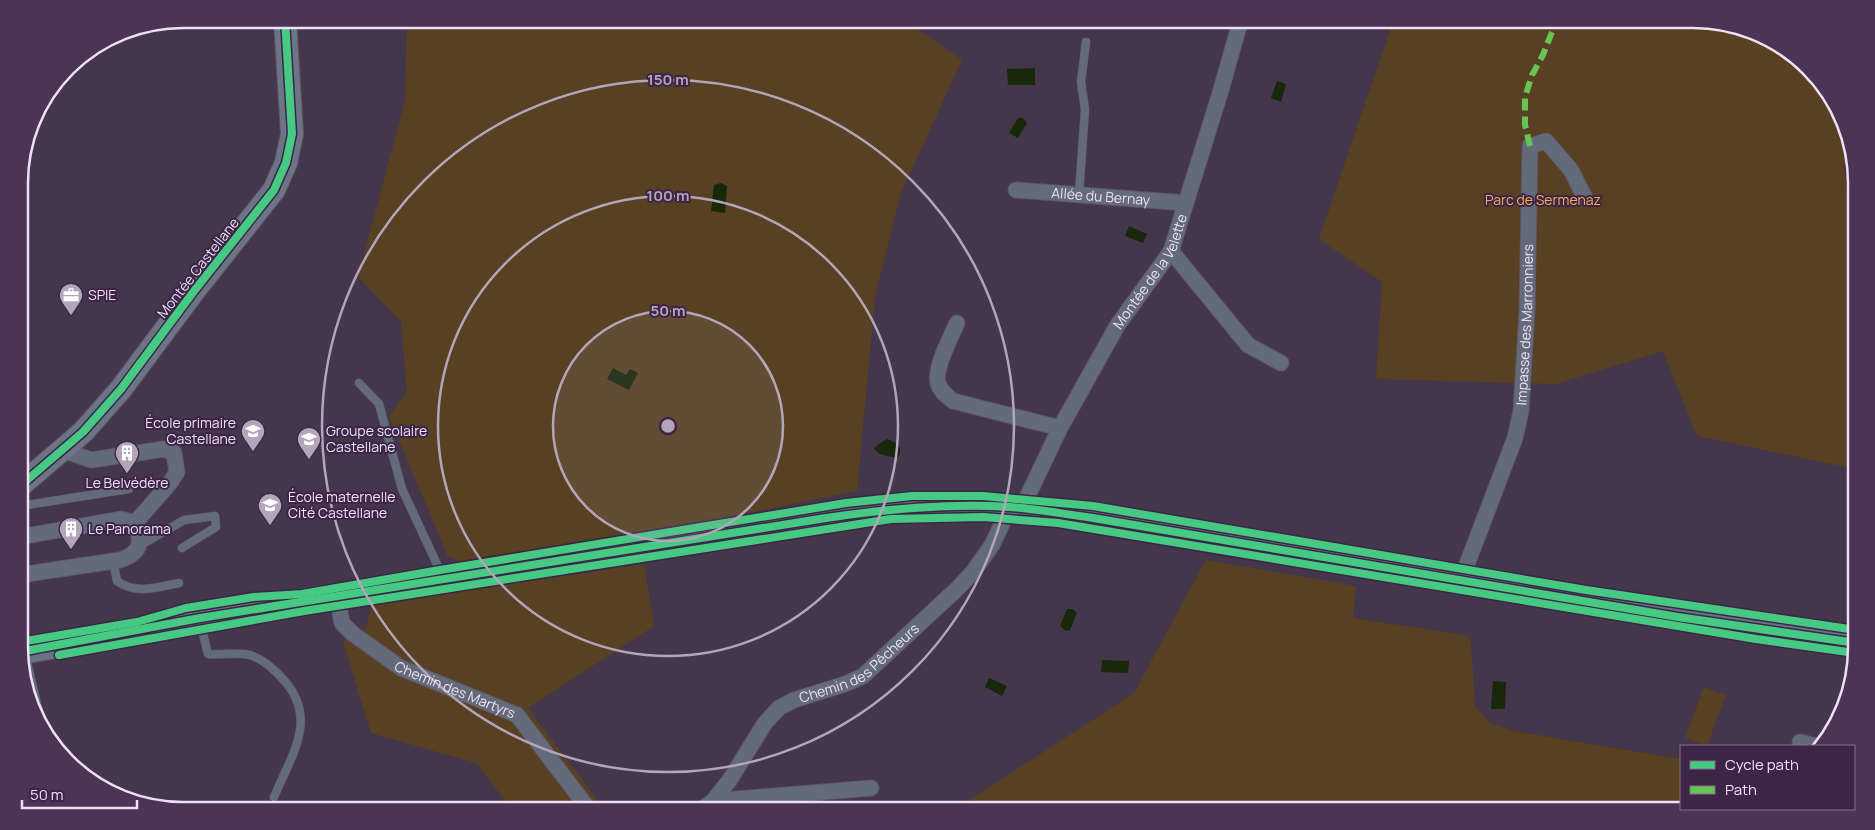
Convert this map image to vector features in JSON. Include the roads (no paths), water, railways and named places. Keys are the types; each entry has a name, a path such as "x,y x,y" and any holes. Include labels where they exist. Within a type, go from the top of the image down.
{"main road":[{"path":"28,651 200,618 886,509 965,506 1016,508 1092,518 1678,617 1848,642"}],"street":[{"name":"Montée Castellane","path":"28,479 84,432 122,389 194,291 274,190 286,164 292,134 286,28"},
{"name":"Montée de la Velette","path":"1016,508 1117,326 1171,251 1238,28"},
{"name":"Impasse des Marronniers","path":"1462,580 1515,438 1521,411 1527,312 1530,146 1546,141 1571,170 1585,198"},
{"name":"Allée du Bernay","path":"1016,190 1186,203"},
{"path":"1171,251 1248,345 1282,363"},
{"path":"957,322 938,371 938,383 944,393 953,401 1060,428"},
{"path":"63,450 91,460 164,449 174,453 177,472 170,483 135,523"},
{"name":"Chemin des Pêcheurs","path":"713,801 730,781 765,723 779,708 794,700 864,676 973,572 1016,508"},
{"path":"28,536 116,520 130,520 135,523 140,537 139,546 133,556 113,561 28,574"},
{"name":"Chemin des Martyrs","path":"337,597 342,623 353,634 401,668 517,715 583,802"},
{"path":"1800,742 1812,745"},
{"path":"713,801 871,788"}],"lane":[{"path":"1079,195 1085,109 1081,82 1086,42"},
{"path":"360,383 379,404 402,490 444,579"},
{"path":"28,505 129,489"},
{"path":"139,546 184,520 215,516 216,527 182,548"},
{"path":"113,561 117,581 126,588 140,590 180,583"},
{"path":"200,618 208,654 249,655 271,666 288,683 299,702 302,723 295,748 274,796"}],"place":[{"name":"SPIE","path":"71,316"},
{"name":"École primaire Castellane","path":"253,452"},
{"name":"Groupe scolaire Castellane","path":"309,460"},
{"name":"Le Belvédère","path":"127,474"},
{"name":"École maternelle Cité Castellane","path":"270,526"},
{"name":"Le Panorama","path":"71,550"}],"park label":[{"name":"Parc de Sermenaz","path":"1543,200"}]}
